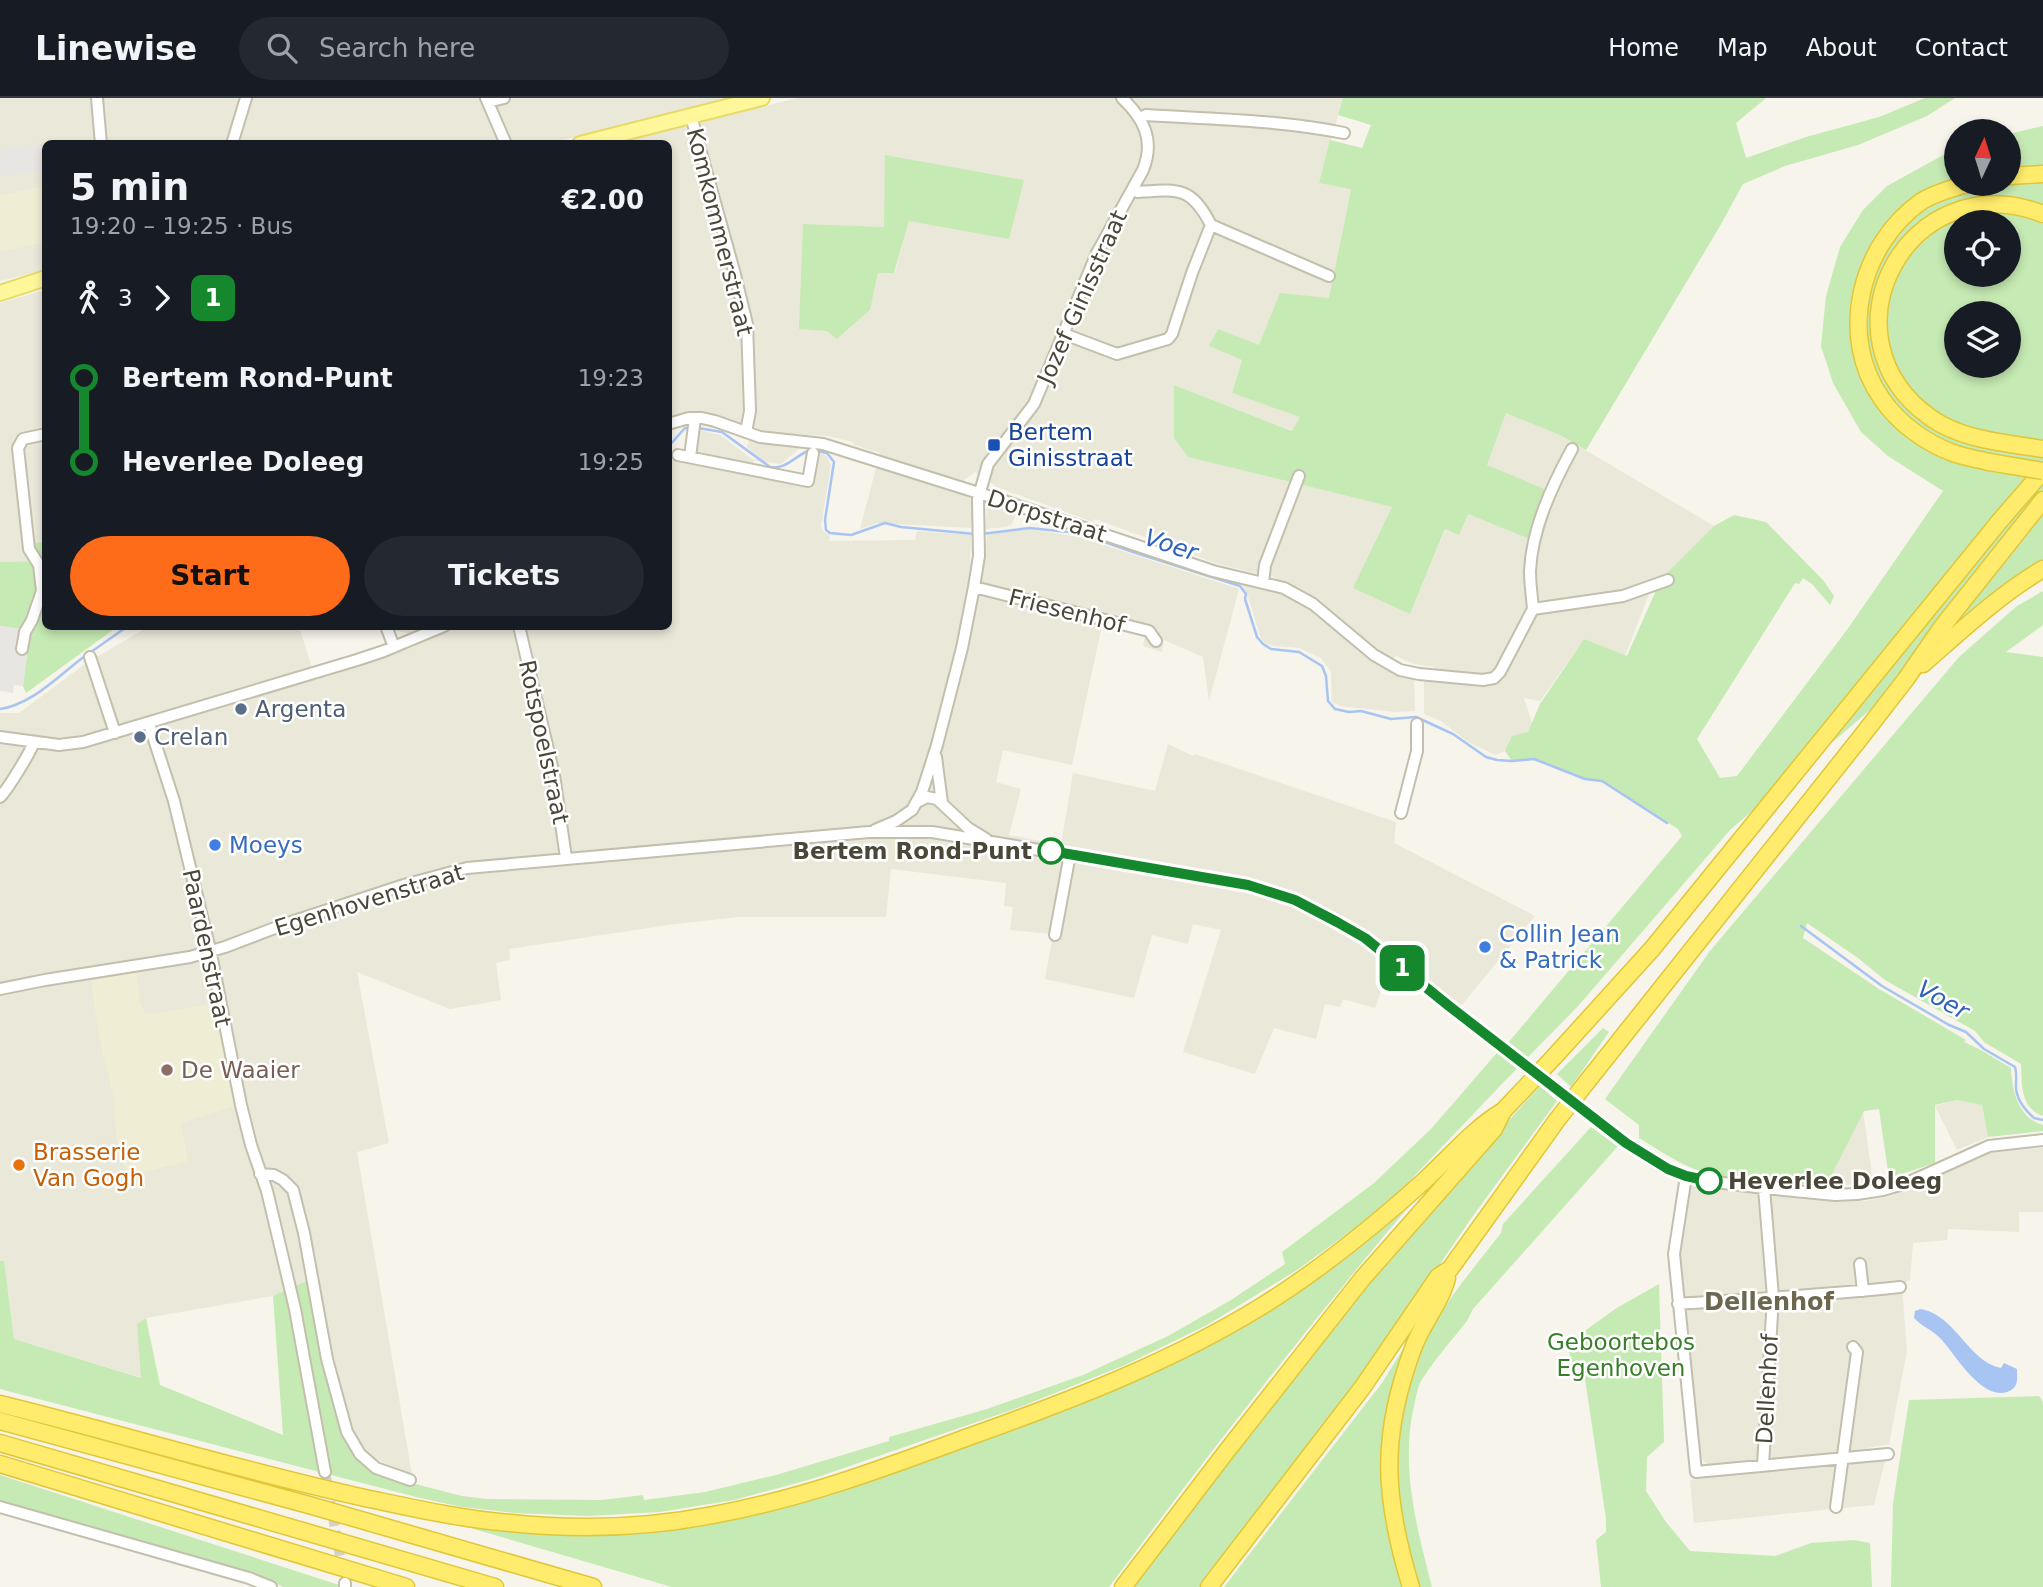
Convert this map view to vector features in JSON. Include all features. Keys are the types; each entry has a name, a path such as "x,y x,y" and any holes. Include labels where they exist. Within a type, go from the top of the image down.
{"highway":[{"path":"2021,175 2043,173"},
{"path":"1944,192 1923,200 1895,225 1874,254 1861,293 1857,318 1859,345 1869,375 1882,399 1922,438 1953,453 1989,463 2043,471"},
{"path":"2043,214 2005,204 1983,205 1961,209 1934,221 1901,252 1885,281 1880,301 1880,340 1886,362 1911,401 1931,419 1953,430 2004,443 2043,449"},
{"path":"0,1404 351,1495 465,1518 522,1524 603,1527 653,1524 723,1513 799,1495 923,1454 1144,1369 1264,1304 1346,1248 1424,1181 1485,1122 1503,1111 1652,949 2043,471"},
{"path":"1411,1587 1391,1504 1389,1472 1393,1414 1401,1382 1419,1335 1446,1283 1450,1269 1557,1120 1906,679 1942,628 2043,500"},
{"path":"1906,679 1981,612 2043,569"},
{"path":"1124,1587 1362,1279 1494,1129 1503,1111"},
{"path":"1209,1587 1363,1388 1438,1277 1450,1269"},
{"path":"0,1421 309,1505 593,1587"},
{"path":"0,1443 495,1587"},
{"path":"0,1464 406,1587"}],"main road":[{"path":"596,140 762,98"},
{"path":"3,291 42,281"}],"street":[{"path":"97,98 101,140"},
{"path":"233,140 246,98"},
{"path":"504,98 487,100 504,140"},
{"name":"Jozef Ginisstraat","path":"937,746 962,648 974,587 979,555 979,493 984,474 992,458 1034,404 1097,253 1148,158 1148,141 1140,118 1122,98"},
{"path":"1140,118 1146,115 1231,120 1344,133"},
{"name":"Komkommerstraat","path":"691,116 747,324 750,411 746,432"},
{"path":"1132,190 1178,191 1188,195 1206,215 1211,225 1329,276"},
{"path":"1064,334 1117,354 1168,339 1211,225"},
{"path":"690,457 695,420"},
{"name":"Dorpstraat","path":"672,423 695,420 715,421 778,440 823,444 1213,571 1284,588 1314,604 1374,655 1400,670 1483,680 1494,678 1500,673 1533,609"},
{"path":"22,649 25,632 42,591 39,565 29,549 18,448 23,439 42,435"},
{"path":"1572,449 1558,475 1536,532 1530,571 1533,609 1623,596 1668,580"},
{"path":"678,455 808,481 813,453"},
{"path":"1263,583 1265,565 1299,476"},
{"name":"Friesenhof","path":"974,587 1149,631 1156,641"},
{"path":"388,630 394,647"},
{"path":"0,737 67,745 149,724 394,647 434,630"},
{"name":"Rotspoelstraat","path":"521,630 554,775 566,858"},
{"path":"90,657 115,733"},
{"name":"Paardenstraat","path":"149,724 174,801 210,951 235,1081 247,1130 267,1191 295,1309 325,1472"},
{"path":"1401,813 1417,751 1418,724"},
{"path":"0,797 31,751 34,742"},
{"path":"937,746 936,764 947,813 941,828 929,832 917,828 912,820 914,806 923,789 937,746"},
{"path":"914,806 927,797 932,797 944,805"},
{"name":"Egenhovenstraat","path":"944,805 971,829 991,842"},
{"name":"Egenhovenstraat","path":"869,832 896,821 914,806"},
{"name":"Egenhovenstraat","path":"0,989 190,957 404,885 467,868 869,832 929,832 1248,885 1295,900 1365,938 1626,1143 1661,1166 1686,1176 1723,1184 1835,1195 1870,1193 1907,1183 1989,1146 2043,1140"},
{"path":"1055,935 1070,854"},
{"path":"260,1174 274,1175 293,1190 304,1233 327,1359 347,1432 360,1454 376,1468 410,1480"},
{"path":"1686,1176 1674,1254 1696,1472 1888,1454"},
{"name":"Dellenhof","path":"1763,1465 1773,1297 1764,1188"},
{"path":"1860,1264 1863,1291"},
{"path":"1678,1304 1900,1287"},
{"path":"1836,1507 1857,1352 1853,1347"},
{"path":"0,1507 249,1578 271,1587"}],"shaded area":[{"path":"0,98 731,98 562,140 42,140 42,271 0,281"},
{"path":"798,98 1343,98 1319,183 1351,188 1329,298 1259,346 1218,329 1210,346 1242,360 1232,393 1300,416 1293,431 1174,385 1188,457 1392,507 1410,614 1446,528 1468,514 1532,539 1487,465 1506,412 1560,435 1714,526 1650,592 1625,656 1584,639 1540,701 1524,698 1533,726 1513,747 1496,755 1468,742 1441,721 1424,714 1424,679 1443,680 1434,667 1414,664 1396,656 1385,665 1414,677 1415,711 1395,712 1340,706 1332,702 1331,672 1321,658 1299,648 1264,643 1261,638 1242,583 1272,590 1276,578 1271,576 1262,564 1258,574 1215,563 997,487 975,472 964,480 960,493 971,499 971,528 877,523 860,529 880,453 828,436 771,433 765,444 801,447 781,464 754,460 752,466 699,454 696,449 699,430 720,435 752,459 762,460 747,447 749,440 763,444 769,432 707,412 688,411 672,417 672,140 625,140","holes":["1024,180 909,221 895,273 878,273 870,310 837,339 827,331 803,225 884,227"]},
{"path":"42,145 42,171 0,175 2,149"},
{"path":"41,187 42,243 0,252 0,195"},
{"path":"42,291 42,542 29,543 37,561 0,562 0,303"},
{"path":"818,453 826,455 831,465 821,526 830,536 829,541 915,540 917,531 971,535 970,564 985,555 987,535 1027,529 1079,537 1239,589 1209,701 1203,657 1164,640 1162,652 1143,646 1145,635 1102,625 1072,765 1003,750 996,782 1021,789 1009,835 1061,845 1073,773 1155,791 1168,744 1193,756 1195,754 1396,822 1394,843 1535,916 1460,1007 1396,957 1389,968 1375,1008 1343,999 1340,1007 1325,1004 1316,1039 1274,1028 1255,1074 1183,1052 1221,930 1193,924 1188,944 1152,935 1134,998 1045,979 1053,934 1010,930 1013,907 1004,906 1006,883 891,869 886,917 738,917 509,949 510,960 496,963 501,1000 450,1009 357,972 389,1143 357,1152 412,1475 373,1458 362,1448 351,1429 315,1277 273,1296 146,1318 137,1324 142,1378 14,1339 4,1262 0,1261 0,713 19,713 85,664 143,630 300,630 316,680 413,647 407,633 394,630 672,630 672,460 811,488"},
{"path":"988,501 1017,510 1012,524 985,529"},
{"path":"0,626 30,630 23,686 14,685 13,693 0,691"},
{"name":"De Waaier","path":"136,972 140,1003 146,1014 214,1003 234,1106 181,1123 188,1161 141,1173 127,1170 119,1154 115,1102 99,1038 91,981"},
{"path":"1957,1100 1982,1105 1988,1137 1957,1150 1935,1106"},
{"path":"1863,1111 1873,1182 1827,1184"},
{"path":"2043,1148 2043,1212 2019,1212 2019,1232 1948,1229 1947,1240 1913,1243 1910,1280 1902,1285 1907,1351 1889,1444 1867,1448 1864,1462 1885,1461 1874,1505 1694,1523 1690,1480 1712,1477 1711,1465 1705,1463 1700,1455 1680,1252 1689,1183 1721,1190 1812,1200 1865,1201 1915,1188 1989,1153"}],"green space":[{"path":"1343,98 1766,98 1736,123 1746,158 1806,137 1879,117 1925,98 1955,98 1927,116 1858,145 1785,166 1743,184 1586,450 1560,435 1506,413 1487,465 1549,491 1532,540 1468,514 1459,535 1445,529 1410,614 1353,588 1392,507 1188,457 1174,438 1174,385 1292,431 1300,417 1232,393 1242,360 1209,346 1218,329 1259,345 1280,293 1329,298 1351,189 1319,183 1330,140 1362,148 1371,125 1338,115"},
{"path":"2043,126 2043,569 2004,595 1730,830 1579,1005 1401,1190 1297,1270 1207,1325 1125,1365 1020,1407 815,1478 734,1500 660,1512 588,1516 514,1513 462,1507 0,1389 0,1261 4,1261 14,1339 141,1378 137,1324 146,1318 160,1385 283,1435 273,1296 315,1277 343,1434 363,1464 392,1478 462,1496 487,1499 602,1500 643,1495 644,1500 705,1492 776,1475 889,1441 889,1437 987,1409 1083,1375 1168,1336 1231,1300 1285,1264 1282,1252 1374,1183 1431,1129 1508,1043 1682,836 1678,829 1602,781 1585,779 1534,759 1512,761 1505,751 1512,736 1528,732 1540,704 1584,639 1627,656 1661,579 1714,526 1734,515 1766,522 1823,580 1834,596 1830,605 1812,584 1803,578 1799,584 1795,583 1697,739 1720,778 1737,776 1849,627 1943,491 1888,456 1861,432 1833,383 1821,346 1826,296 1840,247 1863,210 1887,186 1944,155 1944,196 2021,196 2021,131"},
{"path":"885,155 1024,180 1009,239 909,221 894,273 878,273 870,310 837,339 827,331 799,329 803,224 884,227"},
{"path":"42,542 42,630 113,630 26,693 23,686 30,630 0,626 0,562 37,561 28,543"},
{"path":"2043,591 2043,625 2006,652 2043,657 2043,1116 2035,1112 2026,1101 2021,1064 1984,1042 1975,1031 1885,980 1807,923 1803,938 1879,989 2011,1068 2013,1085 2022,1110 2043,1125 2043,1131 1988,1137 1982,1105 1957,1100 1935,1105 1935,1163 1889,1178 1879,1109 1864,1111 1827,1184 1764,1183 1716,1177 1685,1165 1639,1138 1639,1125 1605,1099 1710,951 1959,657 2017,606"},
{"path":"1603,1028 1609,1032 1571,1087 1557,1074"},
{"path":"1540,1086 1557,1101 1475,1213 1389,1338 1201,1587 1134,1587 1262,1416 1361,1290 1430,1208"},
{"path":"1591,1127 1618,1146 1473,1309 1418,1387 1410,1429 1410,1474 1416,1520 1432,1587 1420,1587 1405,1530 1398,1475 1402,1420 1408,1392 1424,1345 1439,1315 1501,1233 1503,1224"},
{"path":"1416,1198 1260,1390 1109,1587 672,1587 450,1522 572,1534 623,1534 729,1518 1157,1369"},
{"name":"Geboortebos Egenhoven","path":"1659,1284 1664,1442 1647,1457 1646,1491 1666,1522 1690,1551 1775,1556 1811,1543 1854,1540 1870,1543 1872,1587 1601,1587 1596,1540 1606,1532 1606,1519 1584,1372 1572,1364 1567,1344 1615,1309"},
{"path":"1409,1339 1387,1414 1382,1453 1383,1492 1405,1587 1224,1587 1382,1383"},
{"path":"2039,1396 2043,1402 2043,1587 1891,1587 1893,1503 1909,1400"},
{"path":"0,1475 339,1587 283,1587 268,1579 0,1501"}],"water":[{"path":"1921,1309 1944,1320 1989,1364 2001,1368 2004,1363 2017,1369 2017,1383 2014,1388 1997,1393 1978,1383 1941,1339 1914,1318 1915,1311"}],"waterway":[{"name":"Voer","path":"672,443 685,428 691,428"},
{"name":"Voer","path":"698,428 722,432 770,467 786,464 810,450"},
{"name":"Voer","path":"817,451 827,453 834,462 825,520 826,530 830,533 851,535 885,523 975,534"},
{"name":"Voer","path":"982,534 1029,528 1079,533 1240,586 1246,594 1245,599 1257,637 1271,649 1299,652 1322,666 1326,676 1328,701 1335,709 1361,711 1391,719 1416,717 1453,734 1486,757 1512,761 1534,759 1585,779 1602,781 1667,823"},
{"name":"Voer","path":"91,652 122,630"},
{"name":"Voer","path":"0,709 35,695 85,656"},
{"name":"Voer","path":"1801,926 1882,986 1966,1032 1984,1049 2015,1067 2016,1089 2021,1103 2034,1118 2043,1120"}],"tunnel":[{"path":"325,1472 343,1573"}],"bus line":[{"name":"1","path":"1051,851 1248,885 1295,900 1365,938 1626,1143 1668,1169 1709,1181"}],"place":[{"name":"Bertem Ginisstraat","path":"994,445"},
{"name":"Argenta","path":"241,709"},
{"name":"Crelan","path":"140,737"},
{"name":"Moeys","path":"215,845"},
{"name":"Bertem Rond-Punt","path":"1051,851"},
{"name":"Collin Jean & Patrick","path":"1485,947"},
{"name":"De Waaier","path":"167,1070"},
{"name":"Brasserie Van Gogh","path":"19,1165"},
{"name":"Heverlee Doleeg","path":"1709,1181"}],"district":[{"name":"Dellenhof","path":"1769,1302"}]}
